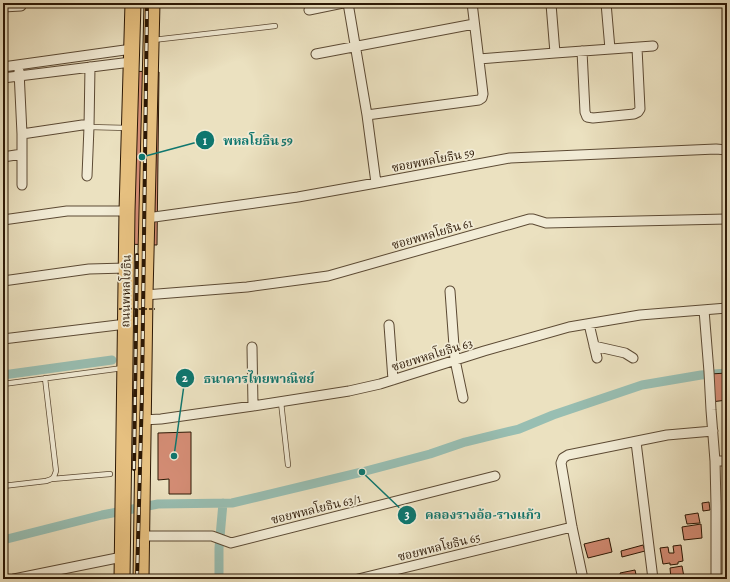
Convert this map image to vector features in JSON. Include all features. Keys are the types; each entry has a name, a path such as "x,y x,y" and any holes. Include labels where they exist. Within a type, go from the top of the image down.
{"main road":[{"name":"ถนนพหลโยธิน","path":"122,579 127,211 133,3"},
{"name":"ถนนพหลโยธิน","path":"141,579 145,295 152,3"},
{"path":"125,362 144,360"}],"street":[{"path":"309,10 343,3"},
{"path":"348,3 367,114 376,183"},
{"path":"367,114 478,100 482,98 483,94 472,3"},
{"path":"606,3 610,49"},
{"path":"551,4 555,52"},
{"path":"3,7 21,6"},
{"path":"316,54 474,24"},
{"path":"479,59 555,52 653,46"},
{"path":"582,51 585,112 587,117 592,118 634,114 640,109 637,48"},
{"path":"3,67 132,56"},
{"path":"3,78 90,67 132,56"},
{"path":"19,65 22,134 22,185"},
{"path":"87,176 90,126 90,67"},
{"path":"22,134 90,126"},
{"name":"ซอยพหลโยธิน 59","path":"147,218 298,196 510,158 716,149 727,150"},
{"path":"3,157 22,154"},
{"path":"3,220 66,211 127,211"},
{"name":"ซอยพหลโยธิน 61","path":"145,295 247,287 328,276 529,219 546,223 727,219"},
{"path":"3,281 89,269 126,268"},
{"path":"450,291 455,360 463,398"},
{"name":"ซอยพหลโยธิน 63","path":"143,420 161,419 349,391 394,380 455,360 569,327 640,315 727,308"},
{"path":"704,310 715,461 716,579"},
{"path":"3,339 126,324"},
{"path":"589,324 596,358"},
{"path":"389,325 394,380"},
{"path":"594,346 625,353 633,358"},
{"path":"252,348 253,406"},
{"path":"583,579 561,463 563,458 568,455 667,435 713,431"},
{"path":"636,442 653,579"},
{"path":"715,461 727,461"},
{"name":"ซอยพหลโยธิน 63/1","path":"142,536 212,536 231,543 495,476"},
{"name":"ซอยพหลโยธิน 65","path":"358,579 572,527"},
{"path":"14,579 122,557"}],"lane":[{"path":"151,41 275,26"},
{"path":"90,126 129,128"},
{"path":"3,384 46,378 125,362"},
{"path":"46,378 56,471 52,479"},
{"path":"281,402 288,465"},
{"path":"3,486 52,479 110,474"}],"path":[{"path":"119,308 155,309"}],"building":[{"path":"127,71 159,72 157,245 124,244"},
{"path":"727,373 727,400 711,402 710,374"},
{"path":"191,432 191,494 169,494 169,479 158,480 158,433"},
{"path":"709,502 710,510 703,511 702,503"},
{"path":"698,513 700,523 687,524 685,515"},
{"path":"701,524 702,538 684,540 682,527"},
{"path":"609,538 612,552 588,558 584,544"},
{"path":"643,545 645,551 622,557 621,551"},
{"path":"681,545 683,561 678,562 678,564 663,564 660,548 668,547 669,553 674,553 673,546"},
{"path":"682,566 684,577 671,579 670,568"},
{"path":"635,570 637,579 622,579 620,573"},
{"path":"616,575 617,579 602,579 602,578"}],"waterway":[{"path":"3,375 112,360"},
{"path":"3,540 102,515 158,504 232,503 362,472 430,454 465,442 519,429 553,415 642,385 701,375 727,373"},
{"path":"219,579 219,548 223,503"}],"railway":[{"path":"137,579 142,392 147,3"},
{"path":"134,469 137,255"}],"place":[{"name":"พหลโยธิน 59","path":"142,157"},
{"name":"ธนาคารไทยพาณิชย์","path":"174,456"},
{"name":"คลองรางอ้อ-รางแก้ว","path":"362,472"}]}
